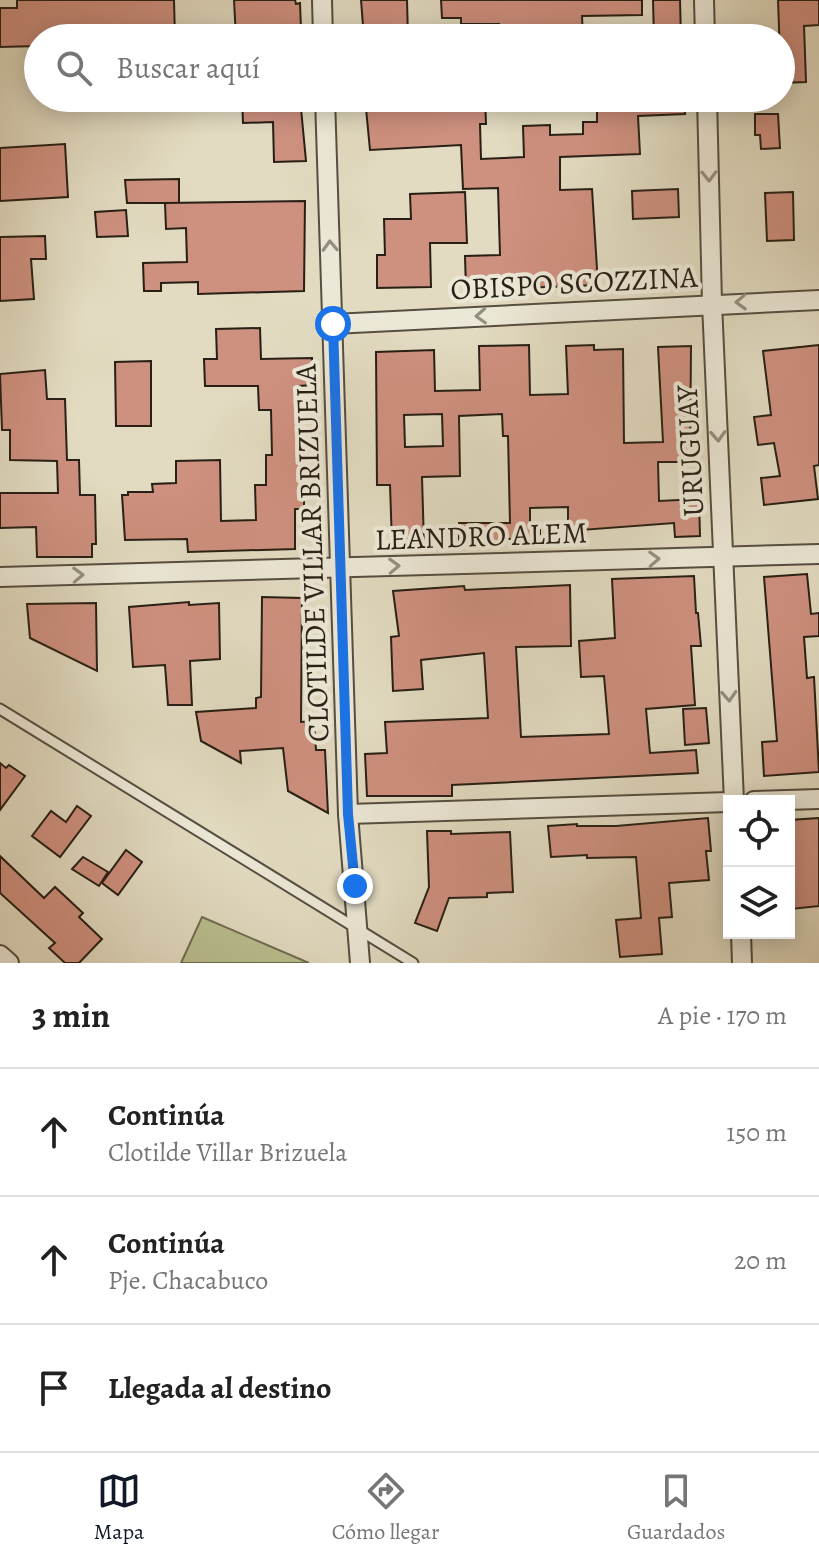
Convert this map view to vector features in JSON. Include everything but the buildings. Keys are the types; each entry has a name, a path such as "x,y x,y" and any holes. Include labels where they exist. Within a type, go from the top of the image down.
{"street":[{"path":"322,0 323,24"},
{"path":"704,0 705,24"},
{"name":"CLOTILDE VILLAR BRIZUELA","path":"325,112 348,814 360,963"},
{"name":"URUGUAY","path":"707,112 732,795"},
{"name":"OBISPO SCOZZINA","path":"333,324 819,300"},
{"name":"LEANDRO ALEM","path":"0,577 819,554"},
{"path":"795,800 819,799"},
{"path":"348,814 723,801"},
{"path":"741,939 742,963"},
{"path":"0,955 9,963"}],"lane":[{"path":"0,709 413,963"}],"green space":[{"path":"202,917 309,963 181,963"}],"route":[{"path":"333,324 348,814 355,886"}]}
